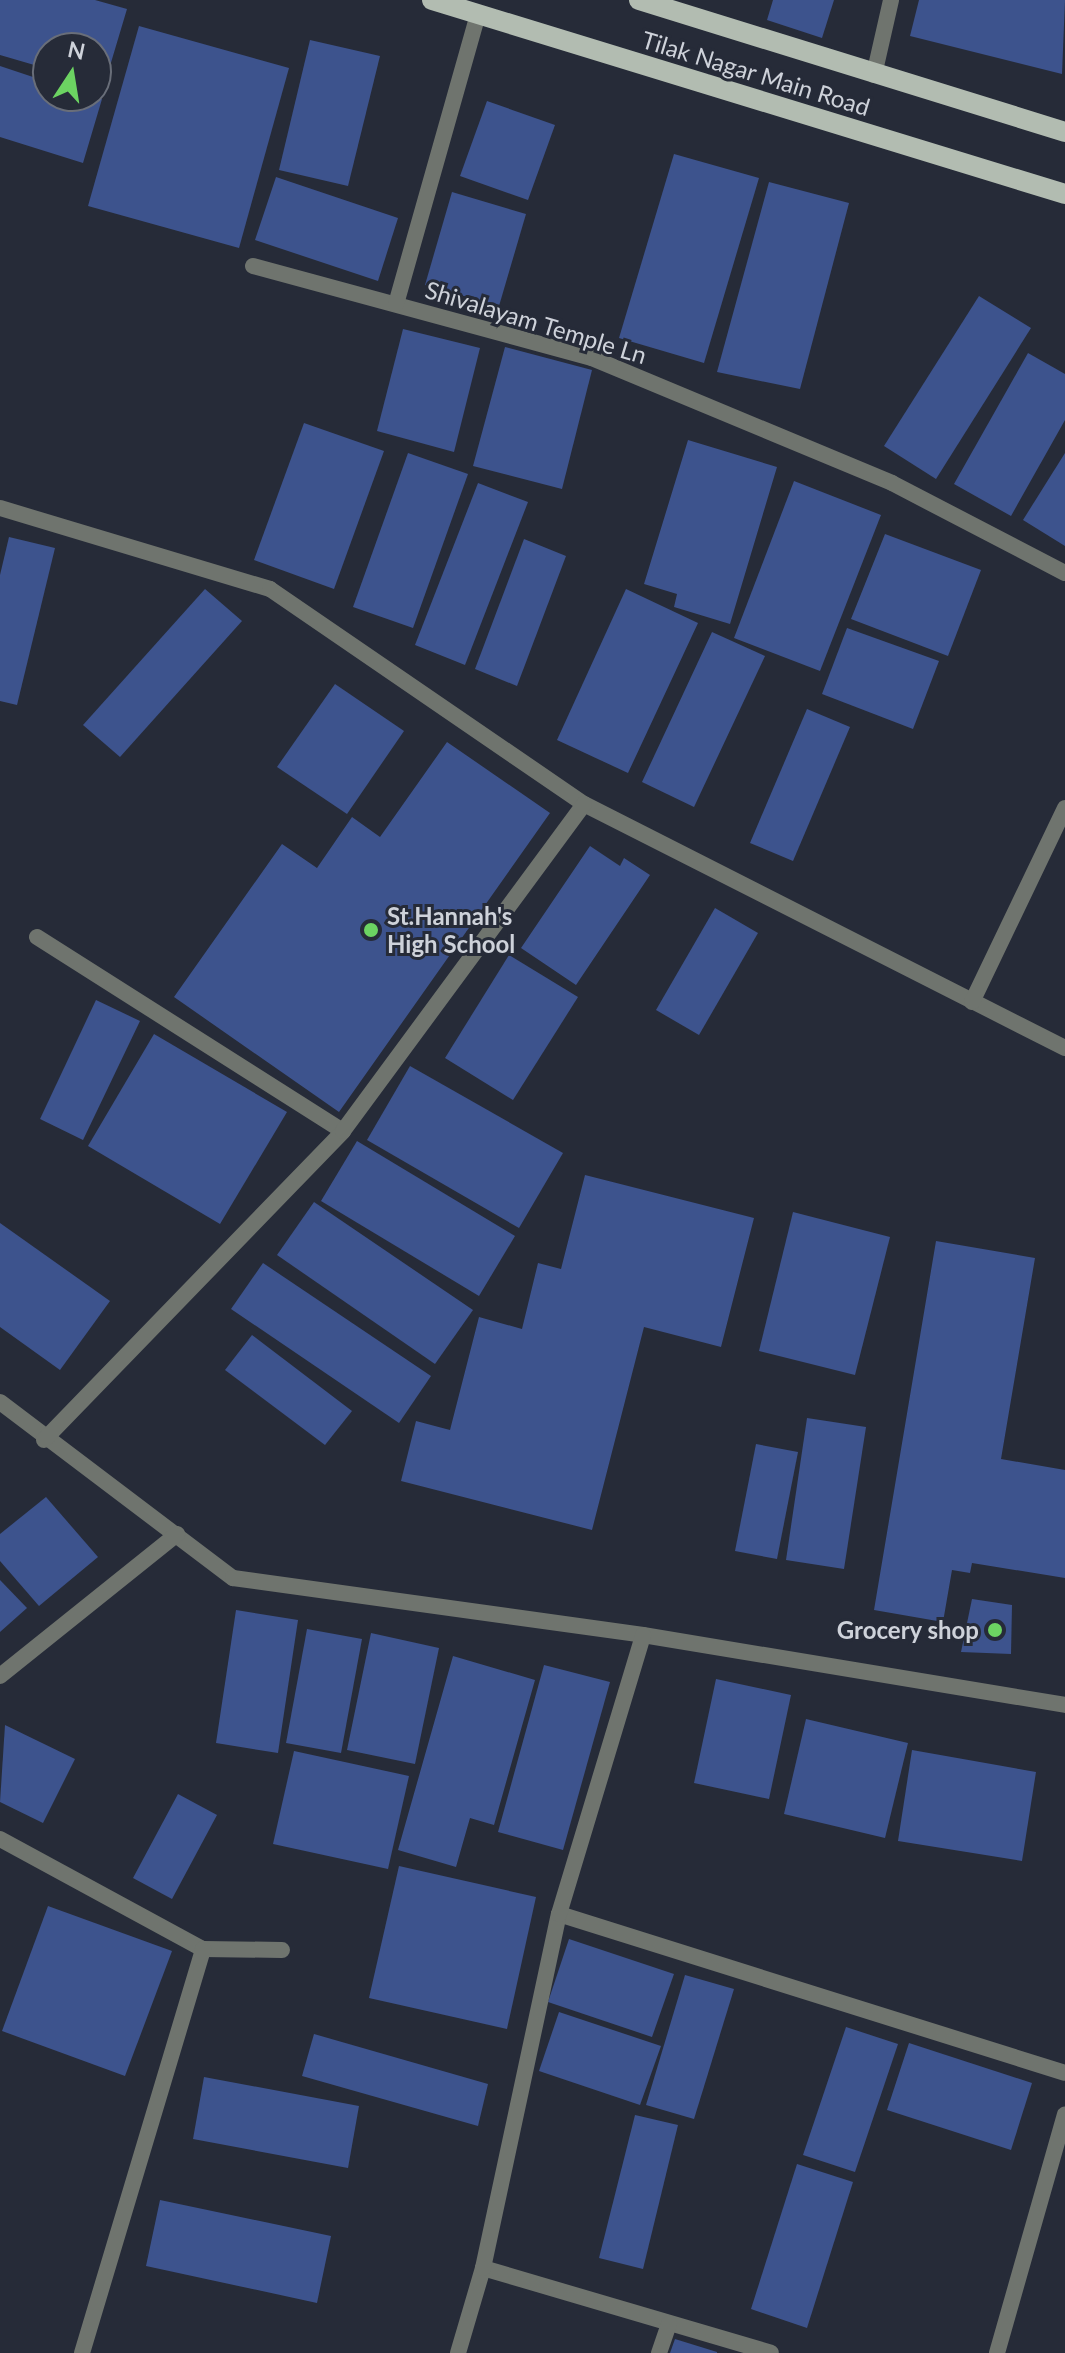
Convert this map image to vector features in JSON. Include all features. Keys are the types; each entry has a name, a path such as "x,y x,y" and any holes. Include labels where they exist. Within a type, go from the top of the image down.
{"main road":[{"name":"Tilak Nagar Main Road","path":"432,0 1065,194"},
{"name":"Tilak Nagar Main Road","path":"639,0 1065,132"}],"street":[{"path":"874,75 891,0"},
{"name":"Shivalayam Temple Ln","path":"478,14 396,304 592,358 892,483 1065,573"},
{"path":"253,266 396,304"},
{"path":"0,508 270,589 584,804 1065,1048"},
{"path":"44,1440 343,1131 584,804"},
{"path":"972,1002 1065,808"},
{"path":"37,937 343,1131"},
{"path":"0,1402 44,1440 177,1534 233,1578 643,1635 1065,1705"},
{"path":"0,1676 177,1534"},
{"path":"458,2353 483,2268 559,1914 643,1635"},
{"path":"0,1839 203,1949 282,1950"},
{"path":"559,1914 1065,2073"},
{"path":"82,2353 203,1949"},
{"path":"997,2353 1065,2115"},
{"path":"483,2268 771,2353"},
{"path":"659,2353 669,2324"}],"building":[{"path":"0,0 95,0 127,9 112,59 112,32 32,32 32,64 0,55"},
{"path":"773,0 834,0 822,38 767,20"},
{"path":"919,0 1065,0 1062,74 910,36"},
{"path":"139,26 289,68 239,248 88,206"},
{"path":"310,40 380,56 348,186 279,170"},
{"path":"0,66 32,77 32,112 98,112 83,163 0,137"},
{"path":"487,101 555,125 528,200 460,176"},
{"path":"674,154 759,178 704,363 619,338"},
{"path":"276,177 398,218 378,281 255,240"},
{"path":"769,182 849,203 800,389 717,372"},
{"path":"452,192 526,214 499,306 425,285"},
{"path":"979,296 1031,328 936,479 884,446"},
{"path":"403,329 480,348 454,452 377,431"},
{"path":"505,347 592,370 562,489 473,466"},
{"path":"1028,353 1065,374 1065,420 1011,516 954,484"},
{"path":"304,423 384,451 334,589 254,560"},
{"path":"688,440 777,467 730,624 674,607 677,594 644,584"},
{"path":"408,453 468,474 413,628 353,607"},
{"path":"1065,453 1065,546 1023,520"},
{"path":"794,481 881,515 820,671 734,638"},
{"path":"478,483 528,502 465,665 415,645"},
{"path":"885,534 981,570 948,656 851,619"},
{"path":"9,537 55,548 17,705 0,701 0,575"},
{"path":"524,539 566,556 517,686 475,669"},
{"path":"205,589 242,621 120,757 83,725"},
{"path":"626,589 698,623 628,773 557,740"},
{"path":"847,628 939,661 913,729 822,694"},
{"path":"712,632 765,656 694,807 642,782"},
{"path":"335,684 404,731 347,814 277,767"},
{"path":"807,709 850,727 793,861 750,843"},
{"path":"447,742 550,813 339,1112 174,997 282,844 317,868 352,817 380,837"},
{"path":"590,846 620,866 624,858 650,875 576,985 521,948"},
{"path":"715,908 758,933 699,1035 656,1010"},
{"path":"509,955 578,997 513,1100 445,1058"},
{"path":"96,1000 140,1021 83,1140 40,1119"},
{"path":"154,1034 287,1112 220,1224 88,1146"},
{"path":"410,1066 563,1153 519,1228 367,1140"},
{"path":"357,1141 515,1236 479,1296 321,1201"},
{"path":"585,1175 754,1218 721,1347 644,1327 592,1530 401,1481 416,1421 450,1430 479,1317 522,1329 538,1263 561,1269"},
{"path":"314,1202 473,1310 435,1364 277,1255"},
{"path":"793,1212 890,1237 855,1375 759,1351"},
{"path":"0,1223 110,1301 60,1370 0,1327"},
{"path":"936,1241 1035,1258 1001,1459 1065,1470 1065,1578 972,1563 970,1573 952,1570 943,1622 874,1610"},
{"path":"263,1263 431,1376 399,1423 231,1309"},
{"path":"252,1335 352,1411 325,1445 225,1370"},
{"path":"807,1418 866,1427 844,1569 786,1560"},
{"path":"756,1444 798,1452 777,1559 735,1551"},
{"path":"46,1497 98,1557 39,1606 0,1561 0,1534"},
{"path":"0,1580 27,1608 0,1632"},
{"path":"972,1599 1012,1605 1011,1654 961,1652"},
{"path":"236,1610 298,1620 278,1753 216,1743"},
{"path":"307,1629 362,1639 341,1753 286,1743"},
{"path":"371,1633 439,1648 415,1764 347,1750"},
{"path":"453,1656 535,1680 494,1825 470,1818 456,1867 398,1850"},
{"path":"544,1665 610,1682 563,1850 498,1832"},
{"path":"716,1679 791,1695 769,1799 694,1783"},
{"path":"806,1719 908,1743 885,1838 784,1814"},
{"path":"5,1725 75,1759 43,1823 0,1802"},
{"path":"912,1750 1036,1772 1022,1861 898,1841"},
{"path":"294,1751 409,1776 388,1869 273,1844"},
{"path":"178,1794 217,1815 172,1899 133,1878"},
{"path":"399,1866 536,1897 507,2029 369,1998"},
{"path":"48,1906 172,1951 125,2076 2,2031"},
{"path":"569,1939 674,1974 652,2037 548,2002"},
{"path":"685,1975 734,1989 694,2119 646,2105"},
{"path":"559,2012 661,2046 640,2105 539,2071"},
{"path":"846,2027 898,2044 855,2172 803,2155"},
{"path":"314,2034 488,2084 478,2126 302,2076"},
{"path":"909,2043 1032,2083 1011,2150 887,2110"},
{"path":"204,2077 359,2106 348,2168 193,2139"},
{"path":"635,2115 678,2125 643,2269 599,2258"},
{"path":"797,2164 853,2182 807,2328 751,2309"},
{"path":"160,2200 331,2236 317,2303 146,2266"},
{"path":"675,2339 717,2352 717,2353 670,2353"}],"place":[{"name":"St.Hannah's High School","path":"371,930"},
{"name":"Grocery shop","path":"995,1630"}]}
